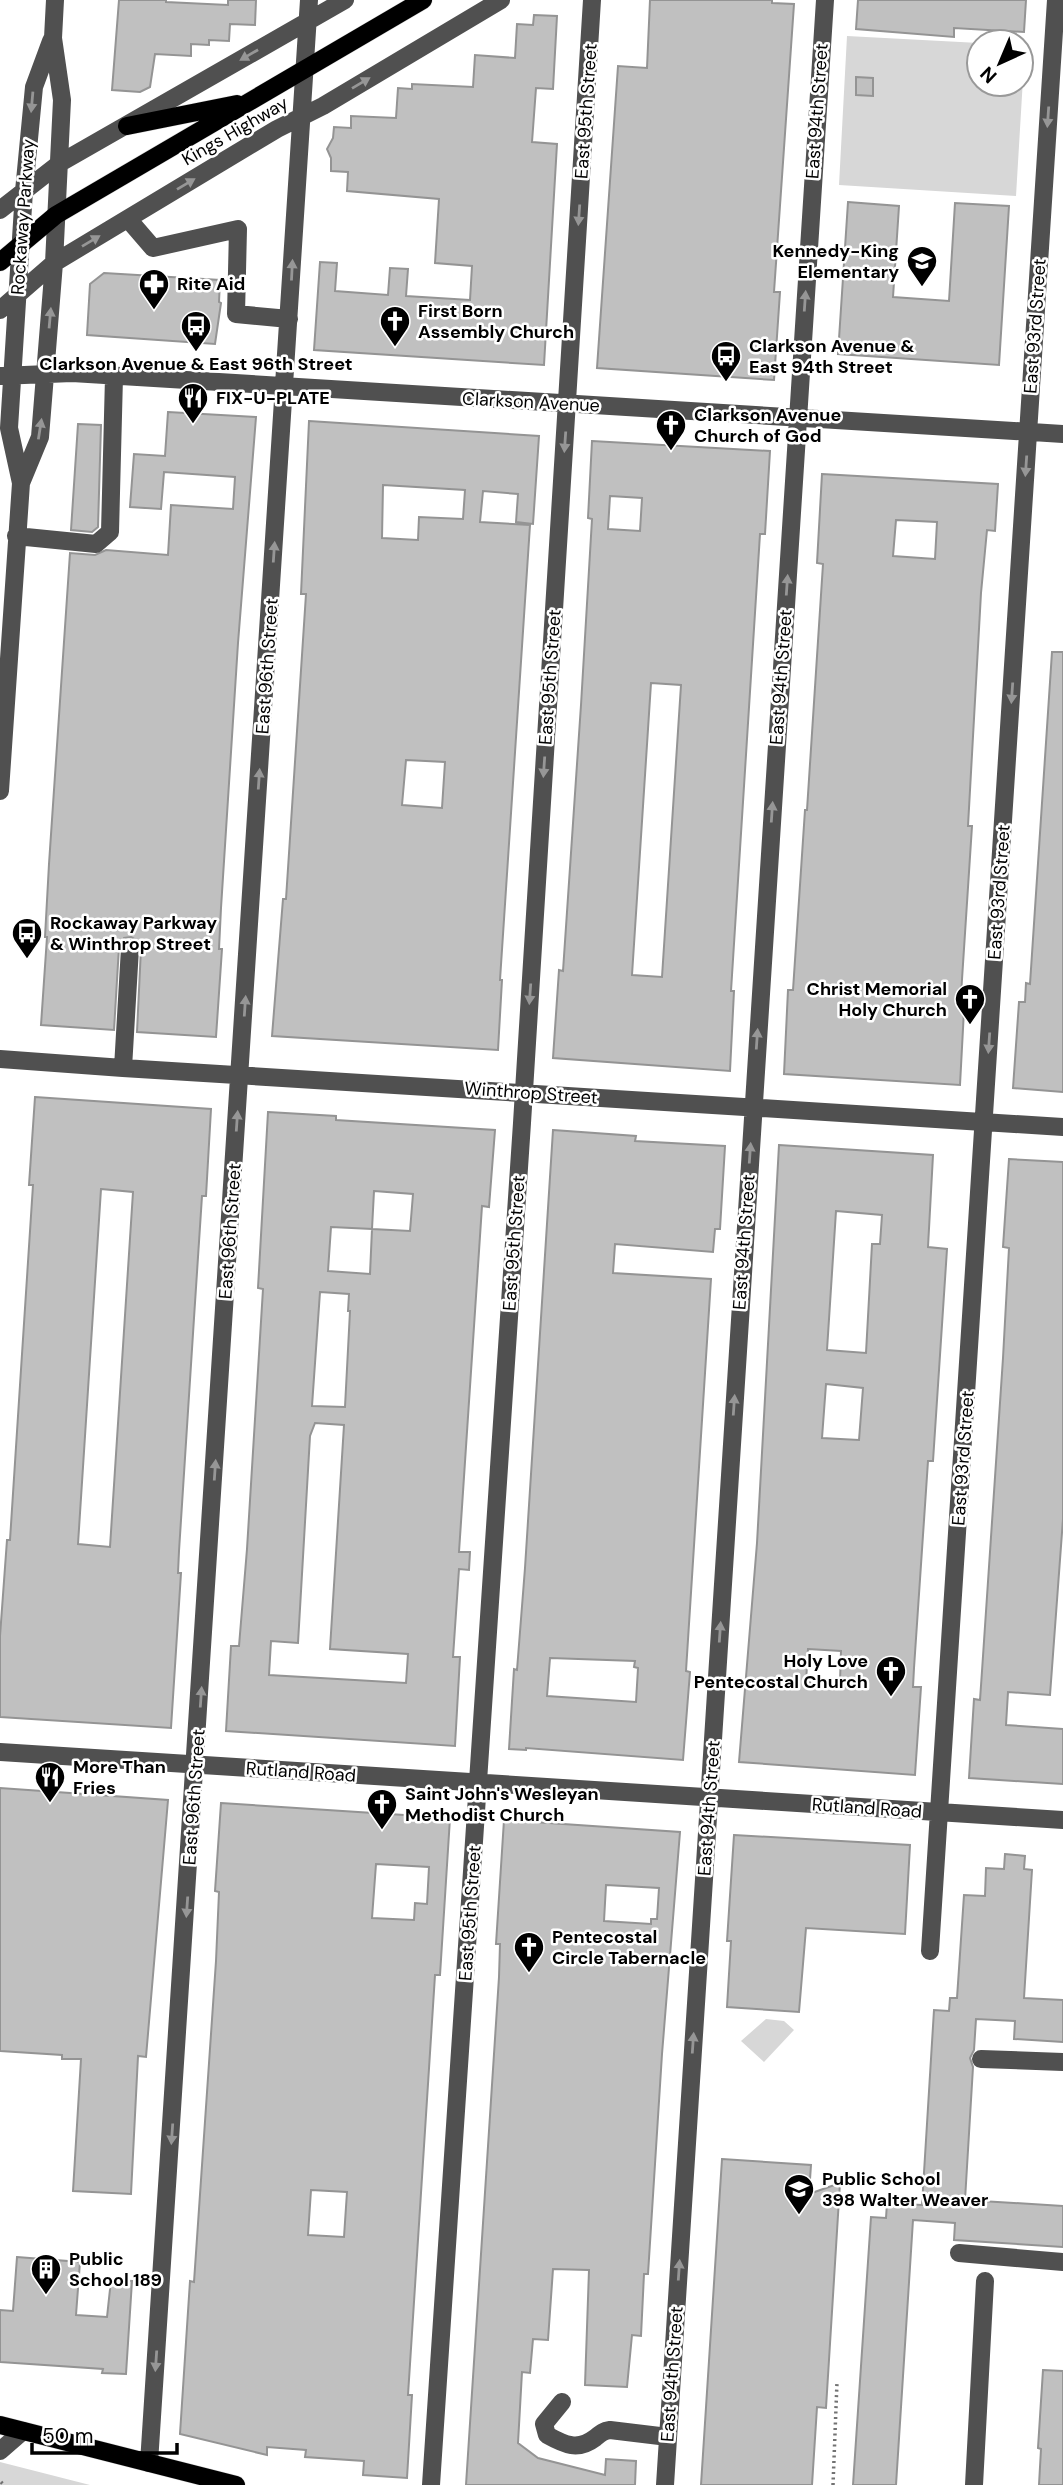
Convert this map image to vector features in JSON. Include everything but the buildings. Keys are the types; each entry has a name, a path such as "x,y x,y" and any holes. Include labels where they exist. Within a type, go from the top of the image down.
{"main road":[{"name":"Kings Highway","path":"0,261 57,215 423,0"},
{"path":"127,126 250,102"},
{"path":"0,2425 236,2485"}],"street":[{"name":"Rockaway Parkway","path":"0,791 5,610 21,483 40,437 54,263 62,100 52,38 55,0"},
{"name":"East 96th Street","path":"149,2463 309,0"},
{"path":"0,209 60,163 345,0"},
{"name":"Kings Highway","path":"0,310 54,263 501,0"},
{"name":"East 95th Street","path":"431,2485 524,1093 592,0"},
{"name":"East 94th Street","path":"665,2485 825,0"},
{"name":"East 93rd Street","path":"930,1951 1056,0"},
{"name":"Rockaway Parkway","path":"21,483 9,428 6,375 18,296 34,87 52,38"},
{"path":"128,219 153,248 238,229 236,314 289,319"},
{"name":"Clarkson Avenue","path":"6,375 46,373 1063,434"},
{"path":"16,536 96,544 110,532 114,377"},
{"path":"122,1068 130,948"},
{"name":"Winthrop Street","path":"0,1059 1063,1127"},
{"name":"Rutland Road","path":"0,1752 1063,1820"},
{"path":"981,2059 1063,2062"},
{"path":"959,2253 1063,2262"},
{"path":"974,2485 985,2281"},
{"path":"562,2402 544,2424 547,2435 565,2445 586,2444 604,2431 610,2430 668,2437"},
{"path":"0,2451 23,2431"}],"path":[{"path":"833,2485 837,2382"}],"shaded area":[{"path":"847,36 965,42 965,98 1022,98 1016,196 839,185"},
{"path":"766,2019 784,2021 794,2030 764,2062 741,2041"},
{"path":"0,2462 90,2485 0,2485"}],"place":[{"name":"Kennedy-King Elementary","path":"922,288"},
{"name":"Rite Aid","path":"154,311"},
{"name":"First Born Assembly Church","path":"395,348"},
{"name":"Clarkson Avenue & East 96th Street","path":"196,353"},
{"name":"Clarkson Avenue & East 94th Street","path":"726,383"},
{"name":"FIX-U-PLATE","path":"193,425"},
{"name":"Clarkson Avenue Church of God","path":"671,452"},
{"name":"Rockaway Parkway & Winthrop Street","path":"27,960"},
{"name":"Christ Memorial Holy Church","path":"970,1026"},
{"name":"Holy Love Pentecostal Church","path":"891,1698"},
{"name":"More Than Fries","path":"50,1804"},
{"name":"Saint John's Wesleyan Methodist Church","path":"382,1831"},
{"name":"Pentecostal Circle Tabernacle","path":"529,1974"},
{"name":"Public School 398 Walter Weaver","path":"799,2216"},
{"name":"Public School 189","path":"46,2296"}]}
